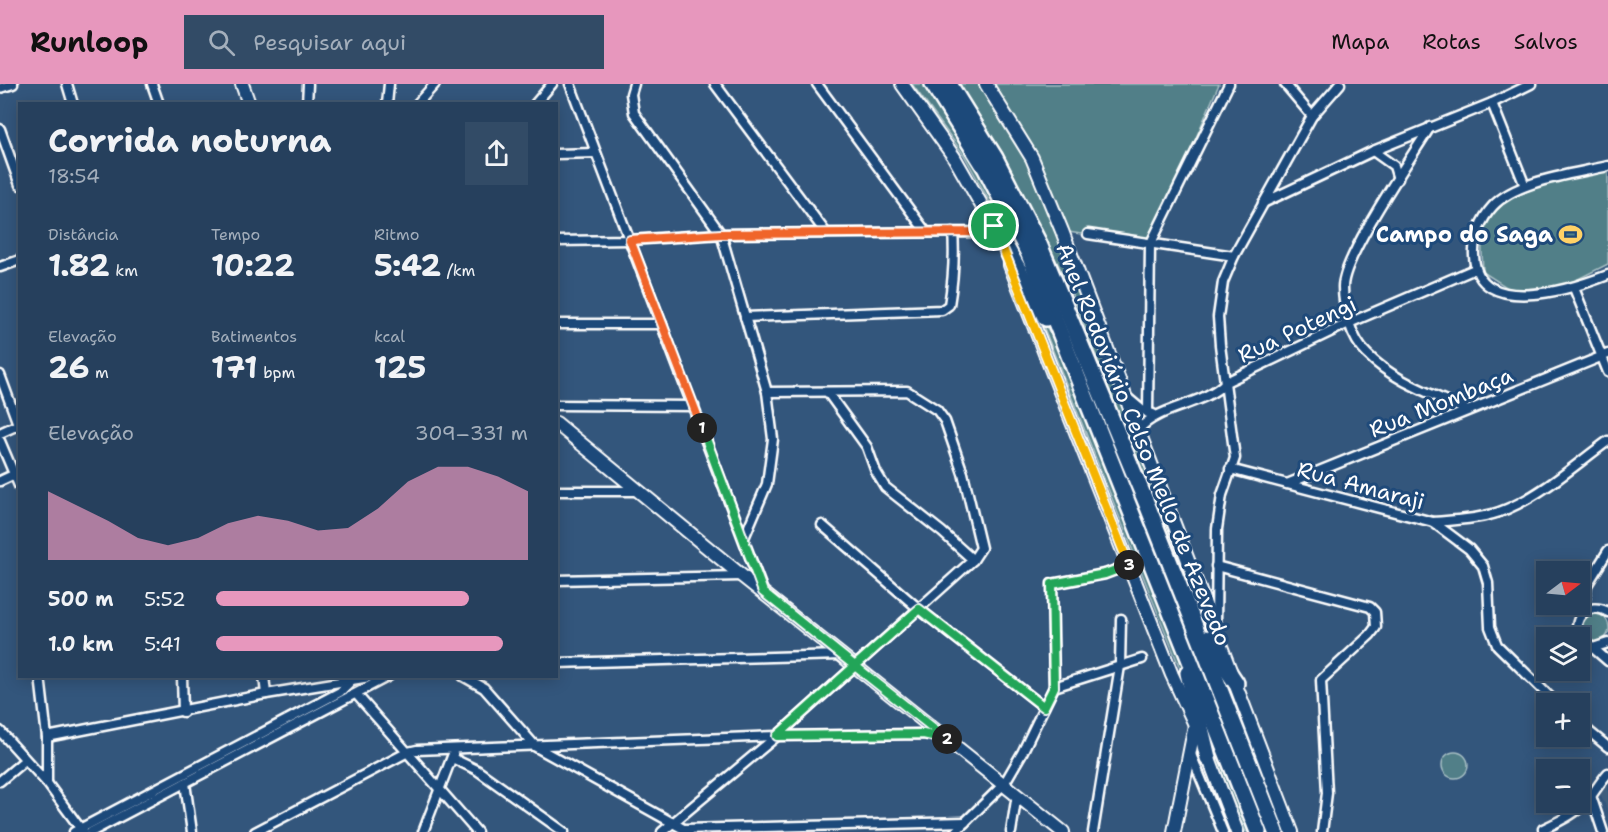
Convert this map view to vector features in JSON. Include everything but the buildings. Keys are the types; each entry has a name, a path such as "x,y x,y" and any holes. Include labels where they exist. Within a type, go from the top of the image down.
{"highway":[{"name":"Anel Rodoviário Celso Mello de Azevedo","path":"933,84 986,169 1028,252 1258,832"},
{"name":"Anel Rodoviário Celso Mello de Azevedo","path":"950,84 995,158 1039,244 1276,832"},
{"path":"994,226 1076,372"},
{"path":"1190,614 1236,683"},
{"path":"1174,618 1208,758"}],"main road":[{"path":"242,84 248,102"},
{"path":"902,84 954,157 994,226 1237,832"},
{"name":"Anel Rodoviário Celso Mello de Azevedo","path":"986,84 1032,158 1139,429 1292,832"},
{"path":"558,425 841,656 1063,832"},
{"path":"1174,832 1195,725"}],"street":[{"path":"0,88 13,84"},
{"path":"67,84 73,102"},
{"path":"152,84 158,102"},
{"path":"307,102 308,84"},
{"path":"387,102 389,84"},
{"path":"419,102 435,84"},
{"path":"536,102 552,84"},
{"path":"570,84 763,592"},
{"path":"634,84 631,94 634,113 721,234 767,392 773,439 767,484 744,538"},
{"path":"715,84 826,232"},
{"path":"818,84 926,232"},
{"path":"1148,413 1149,245 1229,84"},
{"path":"1216,629 1216,566 1222,495 1236,458 1218,318 1223,282 1234,256 1312,116 1340,84"},
{"path":"1263,203 1373,151 1492,103 1531,84"},
{"path":"1288,86 1312,116"},
{"path":"1492,103 1526,186"},
{"path":"1430,127 1370,222 1342,286 1349,323 1365,353 1389,372 1466,410"},
{"path":"0,129 18,179"},
{"path":"1373,151 1394,166 1398,178"},
{"path":"558,154 596,153"},
{"path":"1608,166 1526,186 1494,205 1478,229 1474,252 1475,269 1485,285 1506,294 1559,292 1608,275"},
{"path":"558,241 630,240 721,234 981,232 994,226"},
{"path":"745,317 942,310 949,305 951,291 955,254 953,232"},
{"path":"1088,234 1234,256"},
{"path":"0,267 18,261"},
{"name":"Rua Potengi","path":"1139,429 1147,420 1214,391 1226,382 1349,323 1475,269"},
{"path":"1574,288 1605,355 1608,372"},
{"path":"558,324 662,324"},
{"name":"Rua Mombaça","path":"1287,484 1605,355"},
{"path":"0,375 18,421"},
{"path":"662,832 777,736 973,560 981,548 963,473 945,421 937,410 907,391 767,392"},
{"path":"828,393 867,447 876,472 885,487 942,531 973,560"},
{"path":"1126,396 1148,413 1162,415"},
{"path":"558,405 694,406"},
{"path":"0,433 18,424"},
{"path":"0,441 18,482"},
{"path":"1433,522 1484,517 1508,509 1534,494 1608,441"},
{"name":"Rua Amaraji","path":"1230,469 1433,522 1477,557 1488,583 1490,627 1497,645 1546,693"},
{"path":"0,481 15,474"},
{"path":"558,491 639,491"},
{"path":"822,525 919,609 1044,707"},
{"path":"1590,580 1608,551"},
{"path":"955,832 1004,784 1054,687 1052,584 1105,574 1129,565"},
{"path":"1216,566 1370,607 1375,612 1376,627 1370,635 1321,680 1327,793 1322,832"},
{"path":"558,580 742,576"},
{"path":"1590,610 1600,608 1608,612"},
{"path":"1093,832 1120,666 1121,619"},
{"path":"1593,648 1608,643"},
{"path":"1590,646 1608,661"},
{"path":"558,663 841,656"},
{"path":"1054,687 1142,659"},
{"path":"40,678 47,737 47,783"},
{"path":"182,678 183,712"},
{"path":"264,678 266,694"},
{"path":"91,832 357,695 386,678"},
{"path":"466,678 484,688 536,747 686,831 966,822"},
{"path":"47,737 350,679"},
{"path":"0,731 47,783 79,831 340,692 350,679"},
{"path":"357,695 477,832"},
{"path":"1590,732 1608,747"},
{"path":"255,832 408,752 456,748 536,747 777,736 923,734 948,739"},
{"path":"423,832 456,748"},
{"path":"1190,752 1223,832"},
{"path":"452,758 477,770 564,832"},
{"path":"1204,787 1208,758"},
{"path":"0,781 25,760"},
{"path":"1543,830 1573,814 1591,796 1596,786 1608,773"},
{"path":"185,783 192,832"},
{"path":"1011,832 1017,794"},
{"path":"1591,796 1603,832"}],"shaded area":[{"path":"1608,781 1608,811 1598,789"}],"green space":[{"path":"912,84 927,84 991,190 1039,292 964,155"},
{"path":"957,84 1219,84 1150,245 1062,231 1223,659 1200,621 1068,284 1002,152"},
{"name":"Campo do Saga","path":"1608,170 1608,264 1566,285 1511,290 1483,272 1483,230 1491,216 1503,204 1537,188"},
{"path":"1038,313 1069,365 1176,637 1191,696"},
{"path":"1595,614 1605,618 1608,623 1608,633 1605,638 1595,642 1590,641 1590,627 1581,627 1585,618"},
{"path":"1212,652 1233,685 1289,832 1283,832"},
{"path":"1205,716 1255,832 1246,832 1223,776"},
{"path":"1455,752 1464,756 1468,765 1464,774 1455,778 1446,774 1442,765 1446,756"}],"place":[{"name":"Campo do Saga","path":"1571,234"}],"route":[{"path":"994,226 981,232 721,234 630,240 763,592 855,666 777,736 923,734 948,739 855,666 919,609 1044,707 1054,687 1052,584 1105,574 1129,565 994,226"}]}
